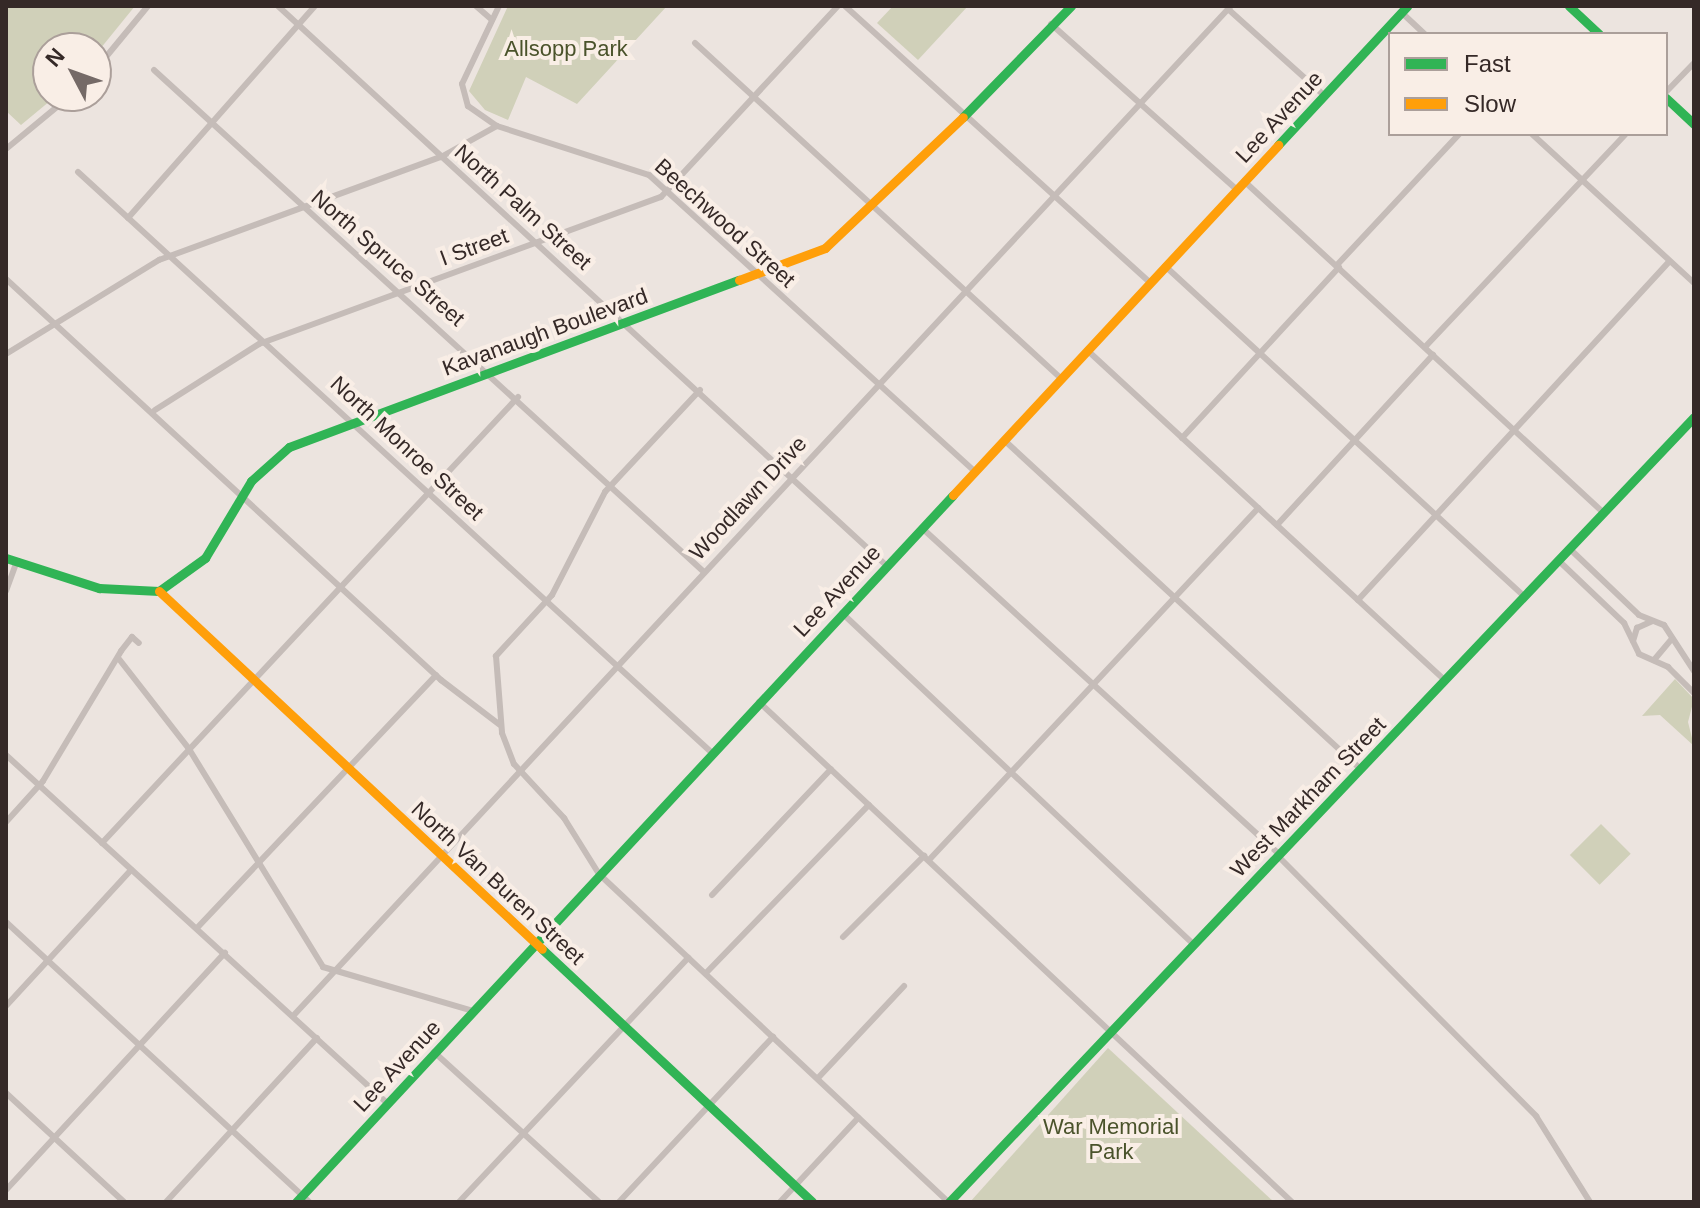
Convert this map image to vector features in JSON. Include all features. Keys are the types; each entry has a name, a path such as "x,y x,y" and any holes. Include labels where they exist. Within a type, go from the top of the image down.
{"street":[{"path":"112,50 148,6"},
{"name":"North Palm Street","path":"278,6 700,390 886,565"},
{"path":"128,218 301,27 315,6"},
{"path":"476,6 492,20 499,6"},
{"name":"I Street","path":"155,410 267,342 668,191 838,6"},
{"path":"845,6 1150,283"},
{"name":"Kavanaugh Boulevard","path":"159,591 205,558 244,491 281,451 825,248 873,208 1071,6"},
{"path":"1569,6 1597,32"},
{"path":"1229,8 1324,95"},
{"name":"Woodlawn Drive","path":"293,1016 1229,8"},
{"path":"1404,9 1423,32"},
{"name":"Lee Avenue","path":"302,1200 387,1103 711,752 1404,9"},
{"name":"Beechwood Street","path":"492,20 461,91 468,106 497,126 640,170 668,191 974,471"},
{"path":"1051,24 1237,190"},
{"path":"695,43 1061,378"},
{"path":"1668,93 1694,63"},
{"name":"North Spruce Street","path":"154,70 400,294 491,371 704,572"},
{"path":"1668,97 1694,124"},
{"path":"6,149 51,112"},
{"path":"6,354 170,256 441,157 497,126"},
{"path":"1182,438 1457,136"},
{"path":"1534,136 1694,283"},
{"path":"1425,347 1624,136"},
{"name":"North Monroe Street","path":"78,172 711,752"},
{"path":"1244,181 1604,513"},
{"path":"1358,600 1669,262"},
{"path":"1165,266 1524,596"},
{"path":"6,279 54,325 155,410 244,491 436,675 500,725"},
{"path":"1087,350 1444,680"},
{"path":"1277,525 1433,355"},
{"path":"700,390 610,486 546,601 494,660 500,725 520,771 564,818 599,874 948,1202"},
{"path":"102,843 518,397"},
{"name":"West Markham Street","path":"948,1202 1571,550 1694,417"},
{"path":"1004,440 1360,768"},
{"path":"843,937 1010,773 1258,508"},
{"path":"922,528 1278,854 1536,1116 1590,1202"},
{"path":"1571,550 1653,621 1694,671"},
{"path":"6,558 112,590 159,591"},
{"path":"6,591 17,561"},
{"path":"1559,561 1624,623 1633,641 1694,693"},
{"name":"North Van Buren Street","path":"159,591 812,1202"},
{"path":"842,613 1193,944"},
{"path":"1633,641 1637,628 1653,621"},
{"path":"6,822 40,785 132,637 139,643"},
{"path":"1654,660 1671,640"},
{"path":"119,659 189,749 256,865 332,973 473,1011"},
{"path":"197,928 436,675"},
{"path":"759,702 1292,1202"},
{"path":"6,755 387,1103"},
{"path":"712,895 831,769"},
{"path":"706,973 869,805"},
{"path":"6,1006 131,870"},
{"path":"6,922 302,1200"},
{"path":"6,1190 225,953"},
{"path":"459,1202 688,958"},
{"path":"818,1078 904,986"},
{"path":"619,1202 773,1037"},
{"path":"166,1202 317,1038"},
{"path":"434,1052 599,1202"},
{"path":"6,1093 124,1202"},
{"path":"780,1202 858,1118"}],"green space":[{"path":"6,6 135,6 112,34 32,32 32,112 37,112 21,125 6,111"},
{"name":"Allsopp Park","path":"508,6 667,6 577,104 526,77 508,120 485,110 469,91"},
{"path":"893,6 968,6 918,60 877,23"},
{"path":"1675,679 1694,699 1688,722 1694,746 1660,715 1642,716"},
{"path":"1601,824 1631,854 1600,885 1570,855"},
{"name":"War Memorial Park","path":"1108,1048 1274,1202 970,1202"}],"traffic: fast":[{"path":"963,117 1071,6"},
{"path":"1278,145 1407,6"},
{"path":"1569,6 1597,32"},
{"path":"1668,100 1694,124"},
{"path":"6,558 99,588 159,591 205,558 251,481 289,447 739,280"},
{"path":"949,1202 1694,417"},
{"path":"296,1202 953,495"},
{"path":"542,949 812,1202"}],"traffic: slow":[{"path":"739,280 825,248 963,117"},
{"path":"953,495 1278,145"},
{"path":"159,591 542,949"}]}
